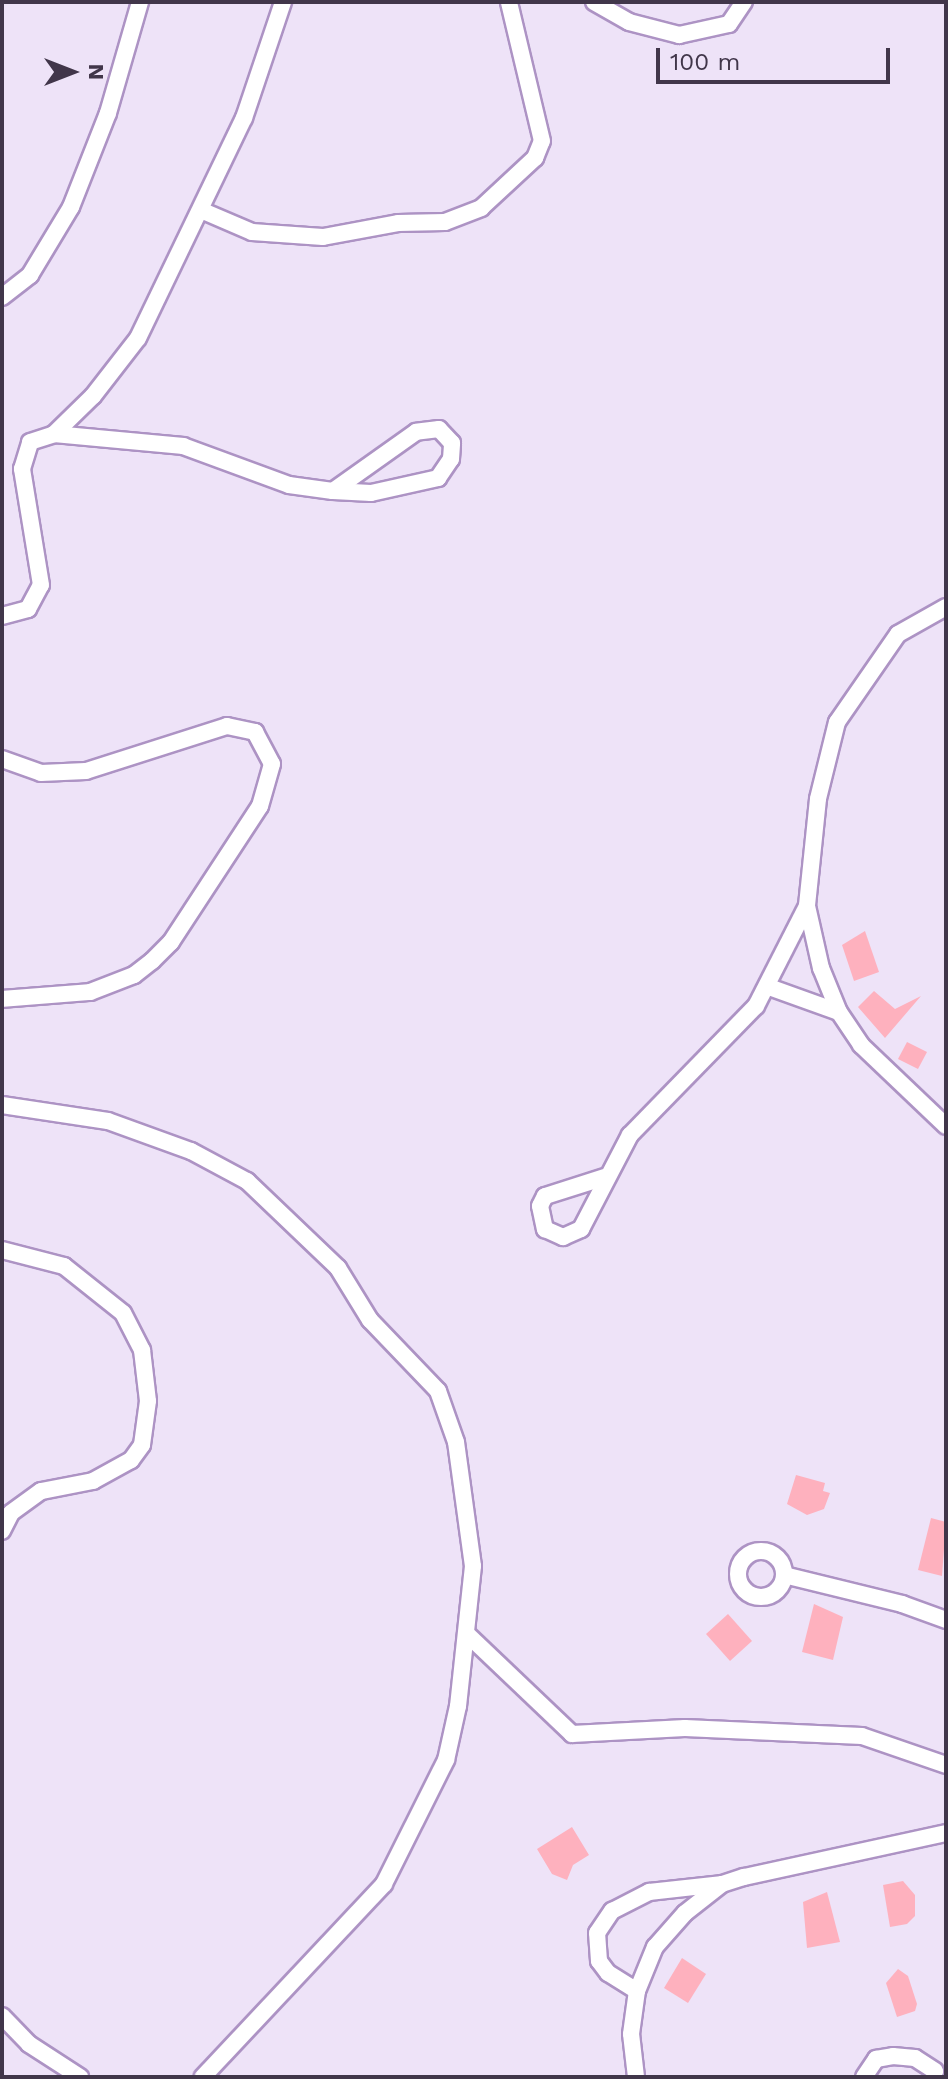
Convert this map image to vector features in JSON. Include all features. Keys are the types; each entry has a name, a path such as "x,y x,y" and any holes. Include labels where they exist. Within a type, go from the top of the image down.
{"street":[{"path":"2,297 30,275 71,207 108,113 140,2"},
{"path":"54,434 93,396 138,338 203,211 244,118 283,2"},
{"path":"203,211 252,232 323,237 398,223 445,222 481,208 535,158 542,141 509,2"},
{"path":"594,2 638,25 679,35 729,24 744,2"},
{"path":"2,616 19,615 37,598 41,566 22,469 30,442 54,434 183,446 289,485 333,491 389,491 438,478 451,459 447,433 428,428 416,432 333,491"},
{"path":"946,607 898,634 837,722 818,799 807,906 821,968 839,1012 861,1045 946,1126"},
{"path":"2,759 41,773 86,771 168,741 227,726 255,732 272,764 260,806 171,942 152,961 134,975 90,992 2,999"},
{"path":"605,1177 643,1118 724,1045 769,987 807,906"},
{"path":"769,987 839,1012"},
{"path":"2,1105 108,1121 219,1164 269,1200 338,1268 370,1320 438,1391 448,1412 464,1483 473,1566 467,1634 446,1760 384,1884 203,2077"},
{"path":"2,1250 64,1266 123,1313 142,1350 148,1401 142,1445 131,1460 93,1481 41,1491 11,1513 2,1531"},
{"path":"784,1575 902,1604 946,1620"},
{"path":"467,1634 572,1734 685,1728 862,1736 946,1765"},
{"path":"637,1991 608,1973 599,1961 597,1933 612,1911 649,1892 722,1884 946,1833"},
{"path":"636,2077 631,2034 637,1991 655,1947 670,1927 722,1884"},
{"path":"2,2016 29,2044 80,2077"},
{"path":"864,2077 876,2059 893,2056 915,2058 937,2072"}],"building":[{"path":"865,931 879,972 854,981 842,945"},
{"path":"874,991 895,1009 921,996 885,1038 858,1007"},
{"path":"907,1042 927,1052 918,1069 898,1059"},
{"path":"796,1475 825,1483 823,1491 830,1493 824,1509 807,1515 787,1504"},
{"path":"931,1518 946,1522 942,1576 918,1570"},
{"path":"814,1604 843,1617 833,1660 802,1652"},
{"path":"728,1614 752,1641 730,1661 706,1634"},
{"path":"572,1827 589,1855 573,1865 567,1880 552,1874 537,1849"},
{"path":"903,1881 915,1895 915,1916 907,1924 890,1927 883,1885"},
{"path":"827,1892 840,1942 807,1948 803,1902"},
{"path":"682,1958 706,1974 688,2003 664,1988"},
{"path":"898,1969 908,1976 917,2004 915,2011 897,2017 886,1983"}]}
